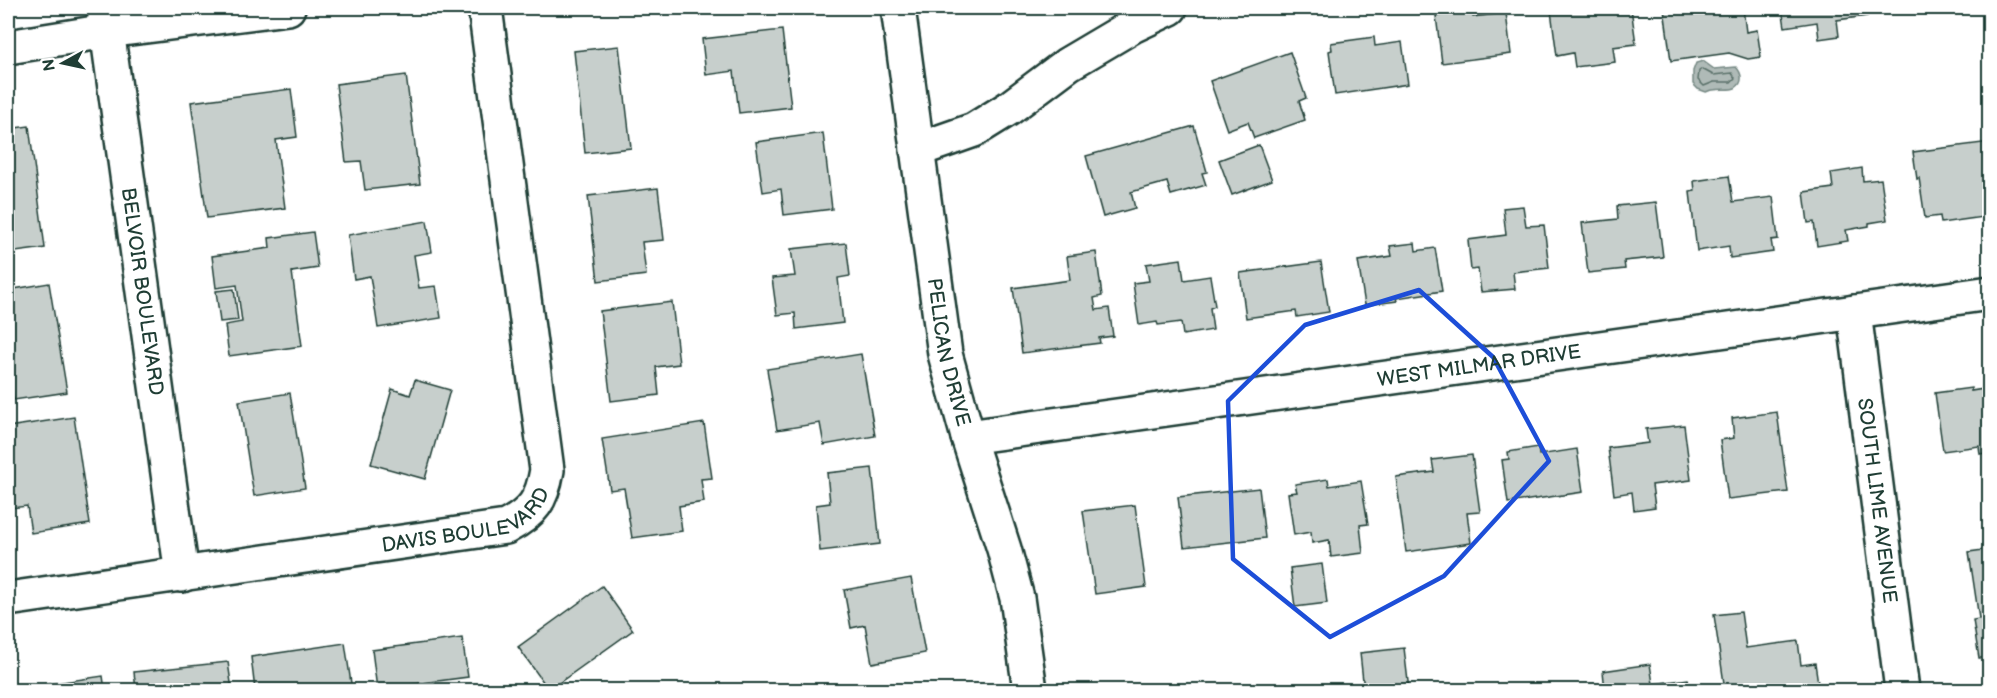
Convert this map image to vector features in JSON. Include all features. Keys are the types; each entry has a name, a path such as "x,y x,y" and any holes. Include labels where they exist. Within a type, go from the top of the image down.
{"street":[{"path":"8,47 106,20 288,8"},
{"name":"DAVIS BOULEVARD","path":"8,599 506,527 524,517 536,503 544,488 547,470 485,8"},
{"name":"PELICAN DRIVE","path":"898,8 945,354 1017,598 1030,690"},
{"path":"917,150 974,130 1008,109 1068,64 1134,25 1170,8"},
{"name":"BELVOIR BOULEVARD","path":"106,20 182,575"},
{"name":"WEST MILMAR DRIVE","path":"968,437 1989,293"},
{"name":"SOUTH LIME AVENUE","path":"1854,312 1902,690"}],"highlighted area":[{"path":"1419,290 1493,357 1549,461 1444,576 1330,637 1233,559 1228,401 1305,325"}],"water":[{"path":"1703,61 1714,69 1736,67 1741,75 1740,83 1732,89 1706,92 1698,89 1693,84 1693,71 1696,63"}],"building":[{"path":"1575,8 1631,8 1636,44 1613,47 1615,62 1575,67 1573,53 1557,56 1551,11"},
{"path":"1664,8 1743,8 1746,32 1757,30 1761,57 1748,59 1729,53 1671,61"},
{"path":"1782,8 1866,8 1867,16 1837,20 1839,36 1819,39 1817,22 1785,27"},
{"path":"1472,11 1473,17 1506,13 1511,54 1442,63 1436,16"},
{"path":"782,30 791,107 739,113 734,71 706,75 702,39"},
{"path":"1374,37 1375,46 1402,42 1408,84 1335,95 1329,51 1332,50 1331,43"},
{"path":"619,46 631,148 585,153 574,51"},
{"path":"1290,52 1306,98 1299,101 1305,120 1254,138 1248,122 1227,130 1210,81"},
{"path":"406,75 420,184 365,190 361,161 346,162 336,84"},
{"path":"291,89 297,137 276,140 285,208 207,218 191,102"},
{"path":"29,126 45,248 8,253 8,129"},
{"path":"1194,126 1207,172 1202,173 1206,185 1171,195 1167,182 1131,192 1135,208 1103,217 1086,156"},
{"path":"823,133 832,209 784,215 781,189 763,192 756,142"},
{"path":"1990,142 1990,216 1941,223 1940,216 1925,218 1913,152"},
{"path":"1259,145 1272,180 1232,195 1219,160"},
{"path":"1862,168 1863,181 1881,179 1887,220 1846,230 1848,241 1817,246 1814,222 1808,223 1804,192 1833,188 1831,173"},
{"path":"1729,176 1733,202 1773,197 1778,239 1771,240 1773,252 1730,258 1729,246 1697,251 1690,192 1695,191 1694,181"},
{"path":"658,188 664,240 642,242 646,275 598,281 588,196"},
{"path":"1656,202 1663,257 1624,261 1625,269 1588,273 1582,223 1618,219 1617,206"},
{"path":"1523,206 1526,226 1544,225 1549,268 1513,272 1515,289 1481,292 1478,269 1471,270 1468,240 1506,235 1503,208"},
{"path":"427,221 432,252 414,255 419,288 436,286 441,318 378,328 370,276 354,279 348,235"},
{"path":"313,232 318,268 292,272 302,346 229,356 225,325 242,322 237,285 216,288 212,256 270,248 269,238"},
{"path":"846,243 850,276 838,278 843,323 796,329 795,313 777,315 772,278 795,276 791,249"},
{"path":"1415,243 1416,251 1435,248 1442,291 1365,305 1358,261 1392,256 1390,246"},
{"path":"1096,252 1102,296 1094,298 1096,310 1109,308 1113,336 1099,338 1100,343 1022,353 1013,288 1070,280 1067,256"},
{"path":"1181,259 1184,280 1210,276 1215,306 1210,308 1213,330 1183,335 1181,322 1139,325 1133,283 1149,281 1146,264"},
{"path":"1321,262 1329,312 1297,317 1296,311 1246,318 1240,273"},
{"path":"49,283 67,392 14,400 8,363 8,290"},
{"path":"234,289 238,320 220,322 216,291"},
{"path":"672,302 679,364 656,367 659,395 611,401 600,311"},
{"path":"861,354 875,436 824,445 820,423 777,430 767,369"},
{"path":"415,380 450,390 425,479 371,464 392,389 410,395"},
{"path":"1971,388 1971,391 1990,388 1990,452 1980,454 1979,446 1943,451 1935,393"},
{"path":"290,393 305,488 254,496 239,401"},
{"path":"1777,412 1788,492 1728,499 1720,440 1734,438 1732,418"},
{"path":"74,417 90,524 31,533 27,506 11,508 8,480 8,427"},
{"path":"704,423 712,478 701,479 704,502 679,506 682,531 632,538 624,488 610,490 602,439"},
{"path":"1684,425 1691,480 1652,485 1655,507 1634,510 1632,492 1614,495 1608,448 1648,443 1646,429"},
{"path":"1538,447 1539,455 1577,449 1583,492 1508,503 1502,460 1509,459 1508,452"},
{"path":"1472,455 1480,512 1467,513 1471,543 1406,552 1396,477 1434,472 1432,460"},
{"path":"872,468 880,544 820,551 816,505 830,503 827,473"},
{"path":"1328,479 1329,486 1361,481 1368,524 1360,525 1363,553 1331,557 1329,540 1312,543 1311,532 1294,535 1288,493 1297,492 1295,484"},
{"path":"1259,488 1265,538 1184,547 1178,497"},
{"path":"1135,505 1146,587 1095,594 1083,511"},
{"path":"1990,549 1990,688 1985,658 1979,658 1973,620 1979,619 1969,552"},
{"path":"1322,564 1327,603 1295,607 1290,568"},
{"path":"911,578 925,653 872,663 865,625 851,628 844,590"},
{"path":"602,586 633,630 549,690 518,647"},
{"path":"1741,612 1746,648 1798,641 1801,665 1815,663 1819,690 1725,690 1714,615"},
{"path":"462,638 468,677 377,689 372,650"},
{"path":"345,643 352,690 255,690 251,657"},
{"path":"1404,648 1409,690 1364,690 1360,653"},
{"path":"228,662 232,690 136,690 134,672"},
{"path":"1650,664 1653,684 1688,679 1690,690 1605,690 1603,671"},
{"path":"103,676 105,690 15,689"}]}
